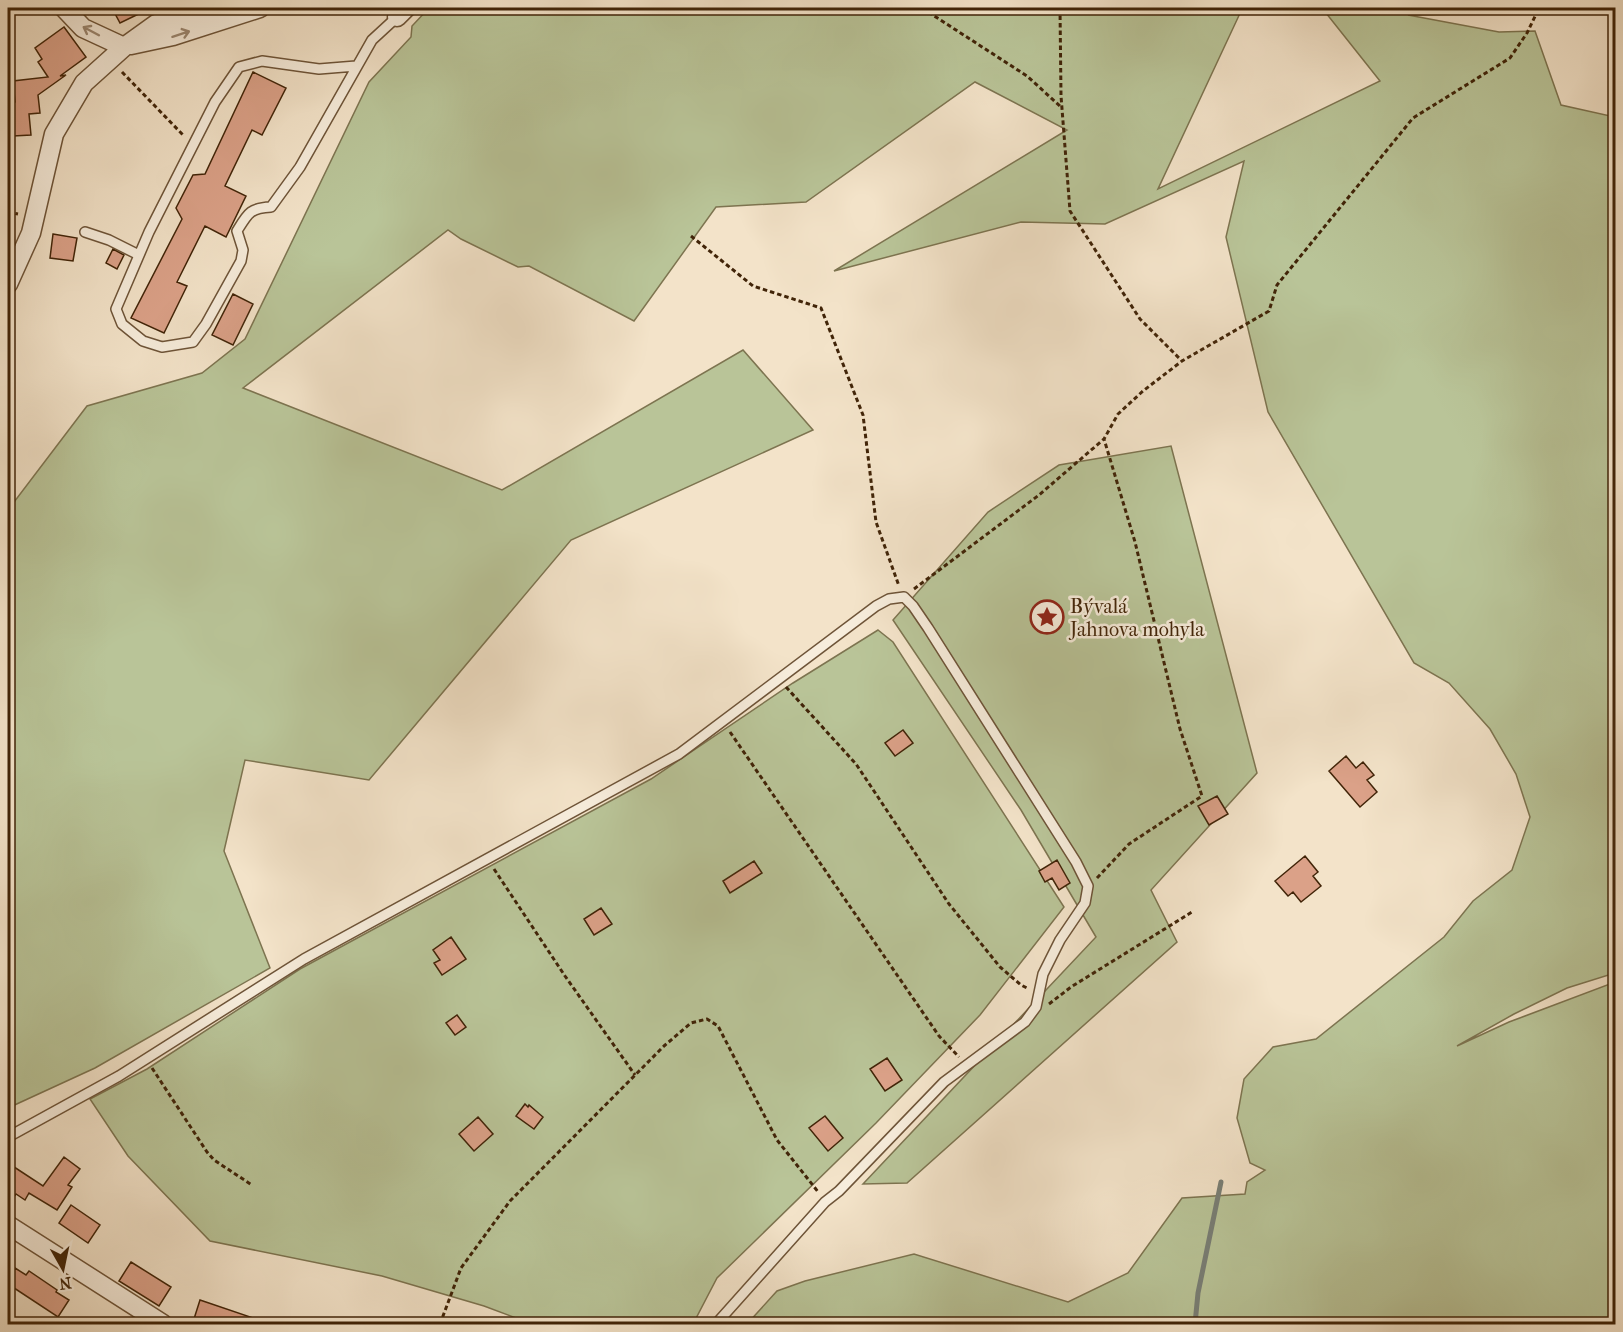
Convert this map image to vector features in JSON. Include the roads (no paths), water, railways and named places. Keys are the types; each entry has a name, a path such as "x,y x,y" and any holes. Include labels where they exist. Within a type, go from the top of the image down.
{"street":[{"path":"64,8 83,28 124,47 173,36 216,14 260,8"},
{"path":"8,284 31,233 54,134 84,83 124,47 156,24 205,8"},
{"path":"8,1225 163,1324"}],"lane":[{"path":"356,66 319,69 262,61 239,67 215,102 139,255 116,309 122,324 143,341 162,347 193,342 206,324 241,261 243,250 237,231 248,213 257,207 271,207 300,167 372,40 401,12"},
{"path":"85,232 109,240 139,255"},
{"path":"8,1137 119,1076 303,959 680,754 876,606 889,598 903,597 913,606 928,628 1089,886 1084,903 1060,940 1043,974 1036,1007 1025,1022 944,1082 839,1191 825,1202 716,1324"}],"waterway":[{"path":"1195,1324 1198,1293 1221,1182"}],"place":[{"name":"Bývalá Jahnova mohyla","path":"1047,617"}]}
